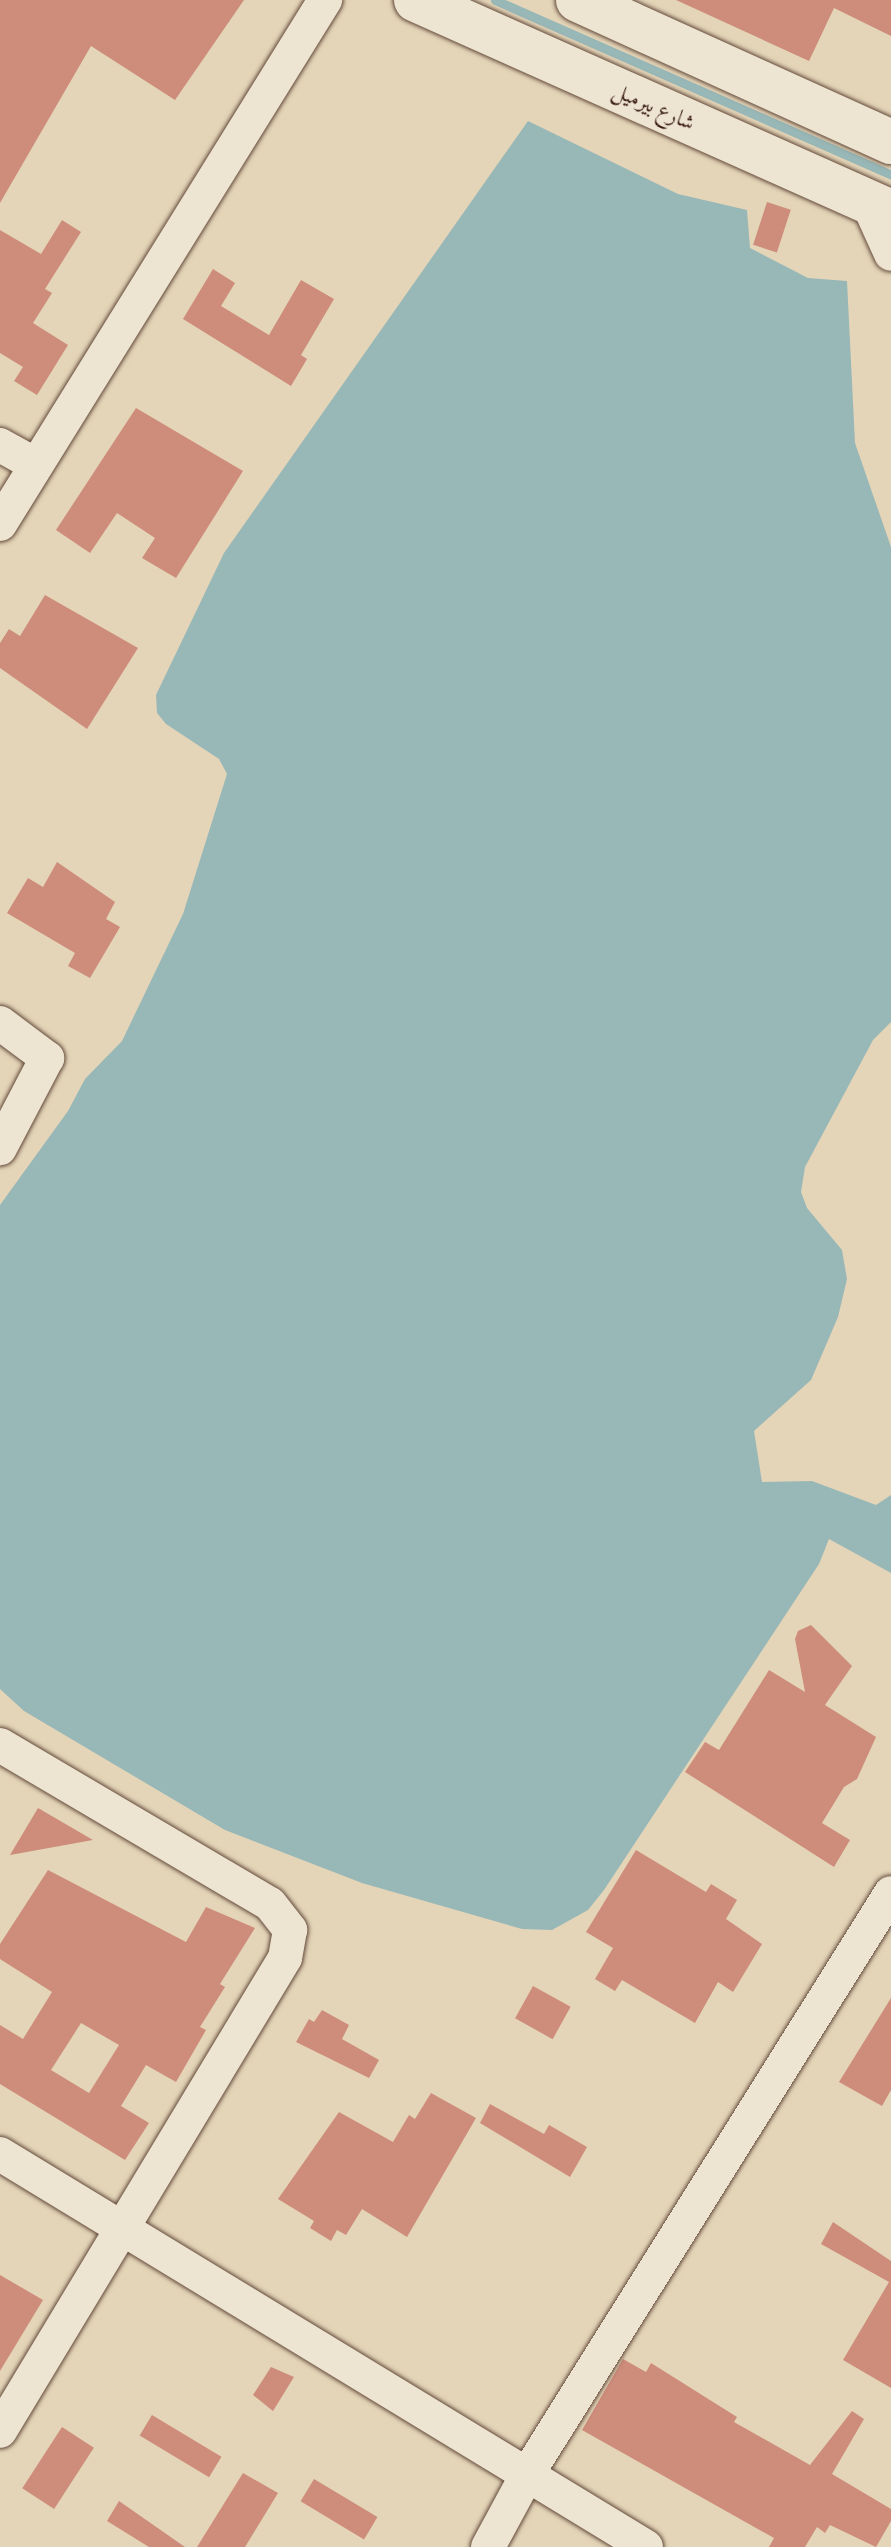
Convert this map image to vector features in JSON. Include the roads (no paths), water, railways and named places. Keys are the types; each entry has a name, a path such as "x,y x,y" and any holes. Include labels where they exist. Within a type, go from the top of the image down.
{"street":[{"path":"0,524 34,464 325,0"},
{"name":"شارع بيرميل","path":"416,0 879,207"},
{"path":"578,0 891,142"},
{"path":"879,207 891,254"},
{"path":"0,445 34,464"},
{"path":"0,1023 47,1058 0,1148"},
{"path":"0,1745 270,1904 290,1930 285,1958 0,2431"},
{"path":"488,2547 528,2473 891,1893"},
{"path":"0,2154 646,2547"}],"water":[{"path":"528,121 678,194 747,210 750,248 808,278 847,281 855,443 891,547 891,1022 873,1040 805,1167 801,1192 807,1208 842,1250 847,1279 838,1317 811,1380 754,1431 762,1482 812,1481 876,1505 891,1495 891,1573 829,1539 819,1564 604,1890 588,1910 552,1930 522,1929 362,1883 225,1830 24,1711 0,1689 0,1205 68,1111 85,1079 122,1041 183,914 227,774 219,759 166,724 157,713 156,695 224,553"}],"waterway":[{"path":"495,0 891,175"}]}
